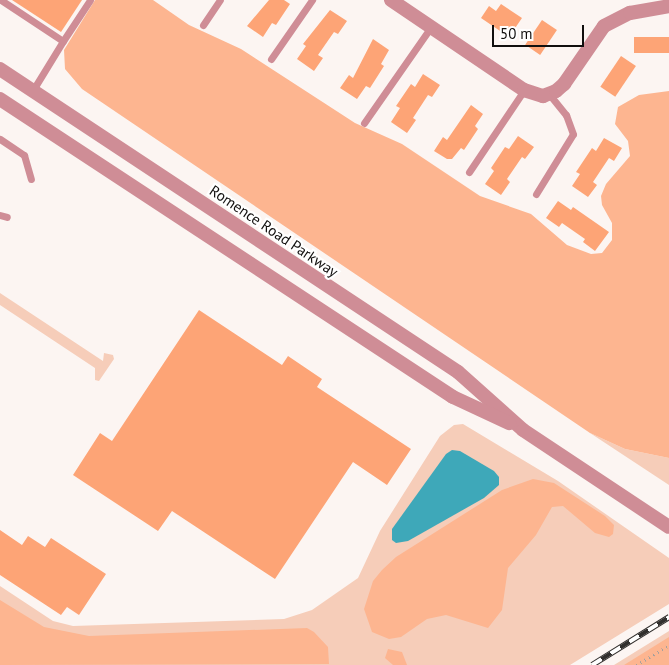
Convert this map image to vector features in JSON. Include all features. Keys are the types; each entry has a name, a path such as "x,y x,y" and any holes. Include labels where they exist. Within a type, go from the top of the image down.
{"street":[{"path":"397,2 524,90 546,95 564,84 604,26 630,13 669,6"},
{"name":"Romence Road Parkway","path":"0,68 458,372 523,430 669,527"},
{"name":"Romence Road Parkway","path":"0,99 453,397 523,430"},
{"path":"185,221 198,200"}],"lane":[{"path":"2,0 63,41"},
{"path":"33,90 90,0"},
{"path":"203,25 220,0"},
{"path":"271,59 312,0"},
{"path":"364,123 431,27"},
{"path":"469,172 524,90"},
{"path":"536,194 573,134 566,115 546,95"},
{"path":"0,139 24,155 31,179"}],"path":[{"path":"636,665 669,645"}],"shaded area":[{"path":"95,0 153,0 189,25 241,49 355,123 402,144 480,196 531,214 567,245 591,254 602,253 612,240 612,223 602,205 601,196 606,184 630,156 628,141 615,124 618,107 639,95 669,91 669,458 625,449 590,433 82,89 65,69 64,50"},
{"path":"0,293 103,361 104,353 113,355 114,359 99,381 95,380 95,368 0,305"},
{"path":"463,424 558,481 669,558 669,604 570,665 0,665 0,586 53,621 73,626 284,619 312,610 358,578 380,531 440,436 454,425"},
{"path":"590,433 625,449 669,458 669,485"},
{"path":"533,479 554,483 605,516 614,525 613,534 609,537 595,533 563,506 552,507 536,535 508,568 502,610 488,628 446,615 427,619 401,637 389,639 372,632 364,609 373,581 382,570 396,557 502,490"},
{"path":"0,600 44,627 89,636 307,628 314,632 328,647 329,664 0,665"},
{"path":"669,631 669,665 614,665"},
{"path":"669,637 669,665 624,665"},
{"path":"388,649 402,652 407,665 393,665 385,658"}],"water":[{"path":"452,450 460,451 494,471 499,477 499,485 484,498 408,541 396,543 392,540 392,529 446,454"}],"building":[{"path":"12,0 82,0 61,32"},
{"path":"269,0 284,0 290,4 276,25 272,23 263,37 247,26"},
{"path":"501,4 522,18 509,37 481,18 489,6 496,11"},
{"path":"330,10 347,21 338,34 334,32 318,55 323,58 314,71 297,59 306,46 303,44"},
{"path":"542,20 557,30 540,55 525,45"},
{"path":"634,37 669,37 669,53 634,53"},
{"path":"373,39 389,50 381,64 384,66 370,88 366,86 357,99 340,88 349,75 353,78"},
{"path":"621,56 636,66 615,97 600,87"},
{"path":"423,74 440,85 432,97 428,95 413,118 416,120 407,133 391,122 400,108 396,106 411,84 415,87"},
{"path":"471,105 483,114 475,126 478,129 464,150 461,148 452,159 447,159 434,151 443,137 447,140"},
{"path":"518,136 534,147 525,159 522,157 507,179 510,182 501,195 485,184 494,171 491,168 505,147 509,149"},
{"path":"604,138 622,148 614,161 609,158 593,182 597,185 588,197 572,186 580,174 576,172 592,148 596,151"},
{"path":"558,201 571,210 573,207 609,232 595,251 583,242 585,239 562,223 559,227 546,218"},
{"path":"199,310 282,365 288,356 322,379 317,387 411,449 387,485 353,462 275,579 172,511 158,531 73,475 100,433 112,441"},
{"path":"0,530 22,545 28,536 45,547 51,538 106,574 79,615 67,607 61,615 0,575"}],"railway":[{"path":"592,665 669,617"}]}
